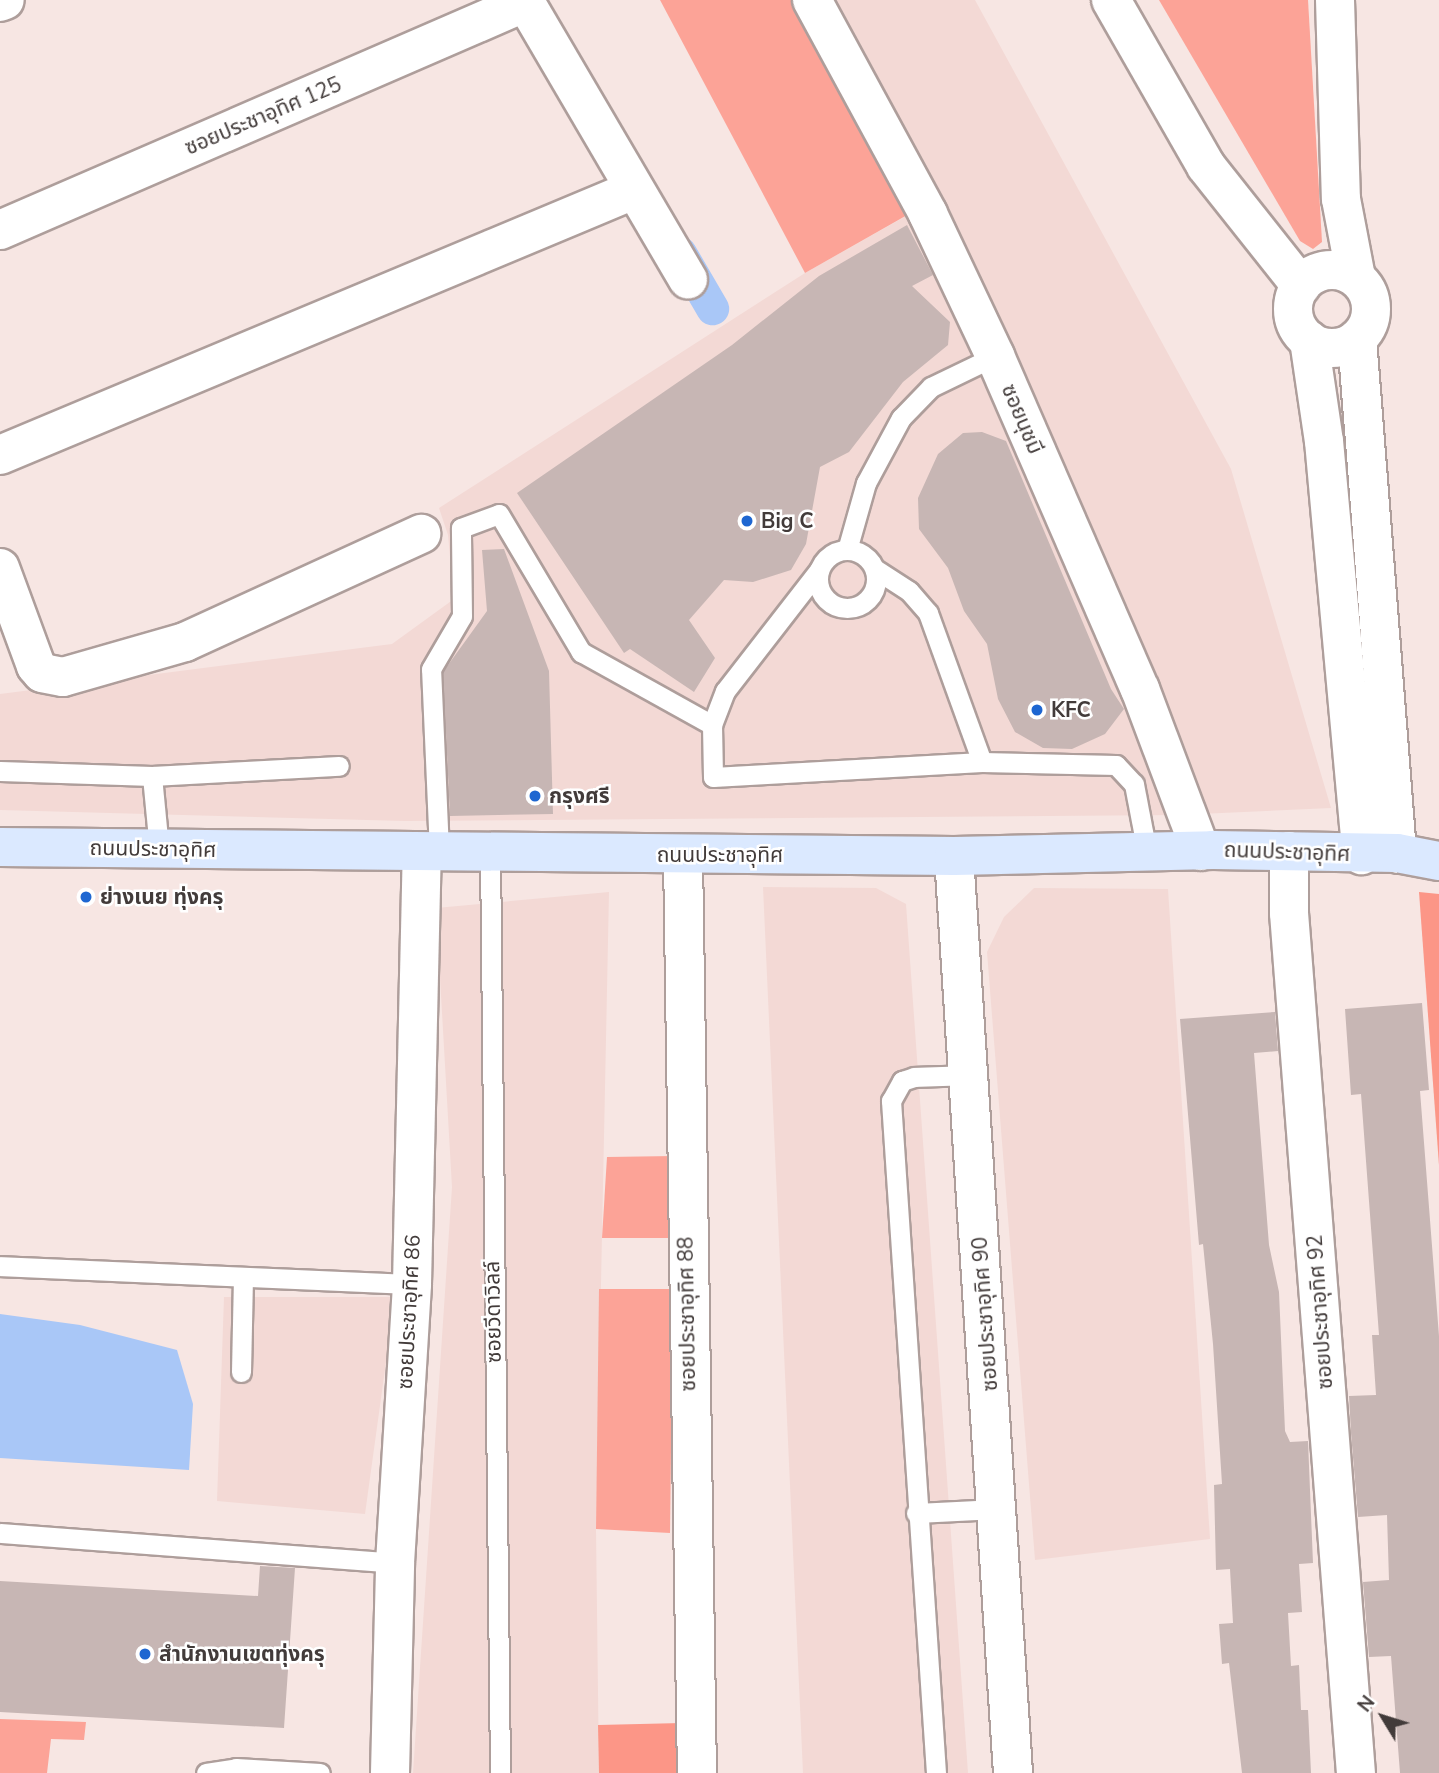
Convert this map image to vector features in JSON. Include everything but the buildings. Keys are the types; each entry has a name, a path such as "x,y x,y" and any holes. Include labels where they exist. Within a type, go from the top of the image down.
{"main road":[{"name":"ถนนประชาอุทิศ","path":"0,847 954,856 1289,851 1379,854 1439,861"}],"street":[{"name":"ซอยนุชมี","path":"812,0 928,214 995,356 1140,689 1201,851"},
{"path":"1111,0 1206,166 1301,286 1295,321 1309,341 1379,854"},
{"path":"1335,0 1341,199 1356,278 1371,309 1357,340 1379,854"},
{"path":"525,1 631,191 688,280"},
{"name":"ซอยประชาอุทิศ 125","path":"0,230 525,1"},
{"path":"0,455 631,191"},
{"path":"1301,286 1333,270 1356,278"},
{"path":"1309,341 1333,348 1357,340"},
{"path":"0,568 36,666 42,673 63,677 185,642 421,534"},
{"name":"ซอยประชาอุทิศ 86","path":"390,1773 395,1563 412,1284 431,851"},
{"name":"ซอยประชาอุทิศ 92","path":"1289,851 1289,913 1356,1773"},
{"name":"ซอยประชาอุทิศ 88","path":"683,855 697,1773"},
{"name":"ซอยประชาอุทิศ 90","path":"954,856 1013,1773"}],"lane":[{"path":"847,550 866,482 901,418 931,387 995,356"},
{"path":"431,851 431,669 462,616 461,528 499,514 581,652 712,725"},
{"path":"982,762 928,614 909,591 875,569 864,555 847,550 830,556 725,691 712,725 713,777 982,762 1116,765 1134,784 1147,852"},
{"path":"819,570 825,599 854,608 875,588 875,569"},
{"path":"0,771 152,776 339,766"},
{"path":"152,776 159,849"},
{"name":"ซอยวีดาวิลล์","path":"490,851 500,1773"},
{"path":"936,1773 916,1513 891,1101 902,1081 914,1077 970,1075"},
{"path":"0,1266 412,1284"},
{"path":"241,1372 243,1277"},
{"path":"916,1513 997,1509"},
{"path":"0,1533 395,1563"},
{"path":"206,1773 236,1768 320,1773"}],"shaded area":[{"path":"660,0 798,0 916,210 805,273"},
{"path":"798,0 975,0 1231,469 1331,808 1177,815 405,821 0,810 0,694 392,644 454,599 448,535 439,508 805,273 915,211"},
{"path":"1159,0 1308,0 1322,242 1313,249 1300,241"},
{"path":"763,887 876,888 906,904 968,1773 803,1773"},
{"path":"1034,888 1168,889 1210,1539 1035,1560 987,952 1004,917"},
{"path":"609,892 596,1529 599,1773 413,1773 452,1187 436,908"},
{"path":"1419,892 1439,894 1439,1165"},
{"path":"674,1156 673,1238 602,1238 607,1157"},
{"path":"599,1289 673,1289 670,1533 596,1529"},
{"path":"224,1297 395,1297 365,1514 217,1501"},
{"path":"0,1719 86,1722 84,1740 51,1739 47,1773 0,1773"},
{"path":"682,1723 683,1773 599,1773 598,1725"}],"water":[{"path":"0,1314 80,1325 177,1350 193,1404 189,1470 0,1458"}],"waterway":[{"path":"680,253 712,308"}],"place":[{"name":"Big C","path":"747,521"},
{"name":"KFC","path":"1037,710"},
{"name":"กรุงศรี","path":"535,796"},
{"name":"ย่างเนย ทุ่งครุ","path":"86,897"},
{"name":"สำนักงานเขตทุ่งครุ","path":"145,1654"}]}
